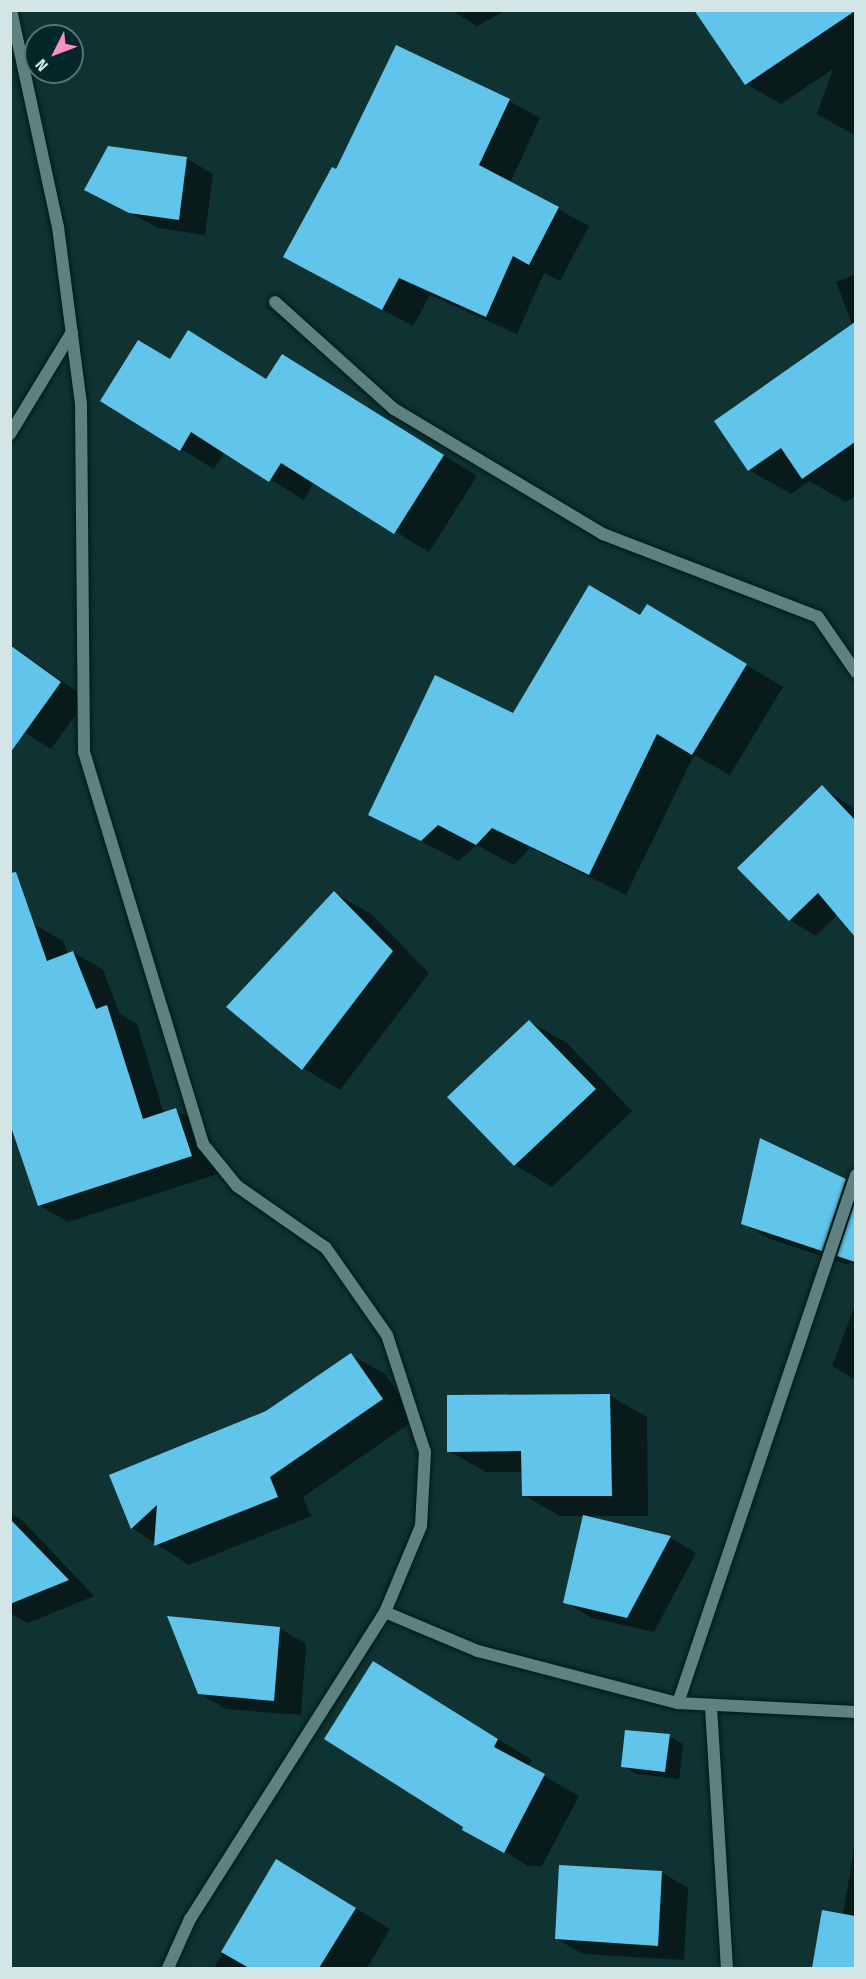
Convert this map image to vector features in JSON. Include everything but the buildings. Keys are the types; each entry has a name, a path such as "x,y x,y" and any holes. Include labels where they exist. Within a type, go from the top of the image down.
{"street":[{"path":"11,10 58,227 81,403 84,752 203,1144 237,1186 327,1248 387,1335 425,1452 421,1526 386,1612 190,1919 168,1968"},
{"path":"275,302 394,409 603,534 818,617 855,672"},
{"path":"10,434 72,332"},
{"path":"678,1703 855,1175"},
{"path":"386,1612 478,1651 678,1703 711,1707 855,1712"},
{"path":"711,1707 727,1968"}]}
